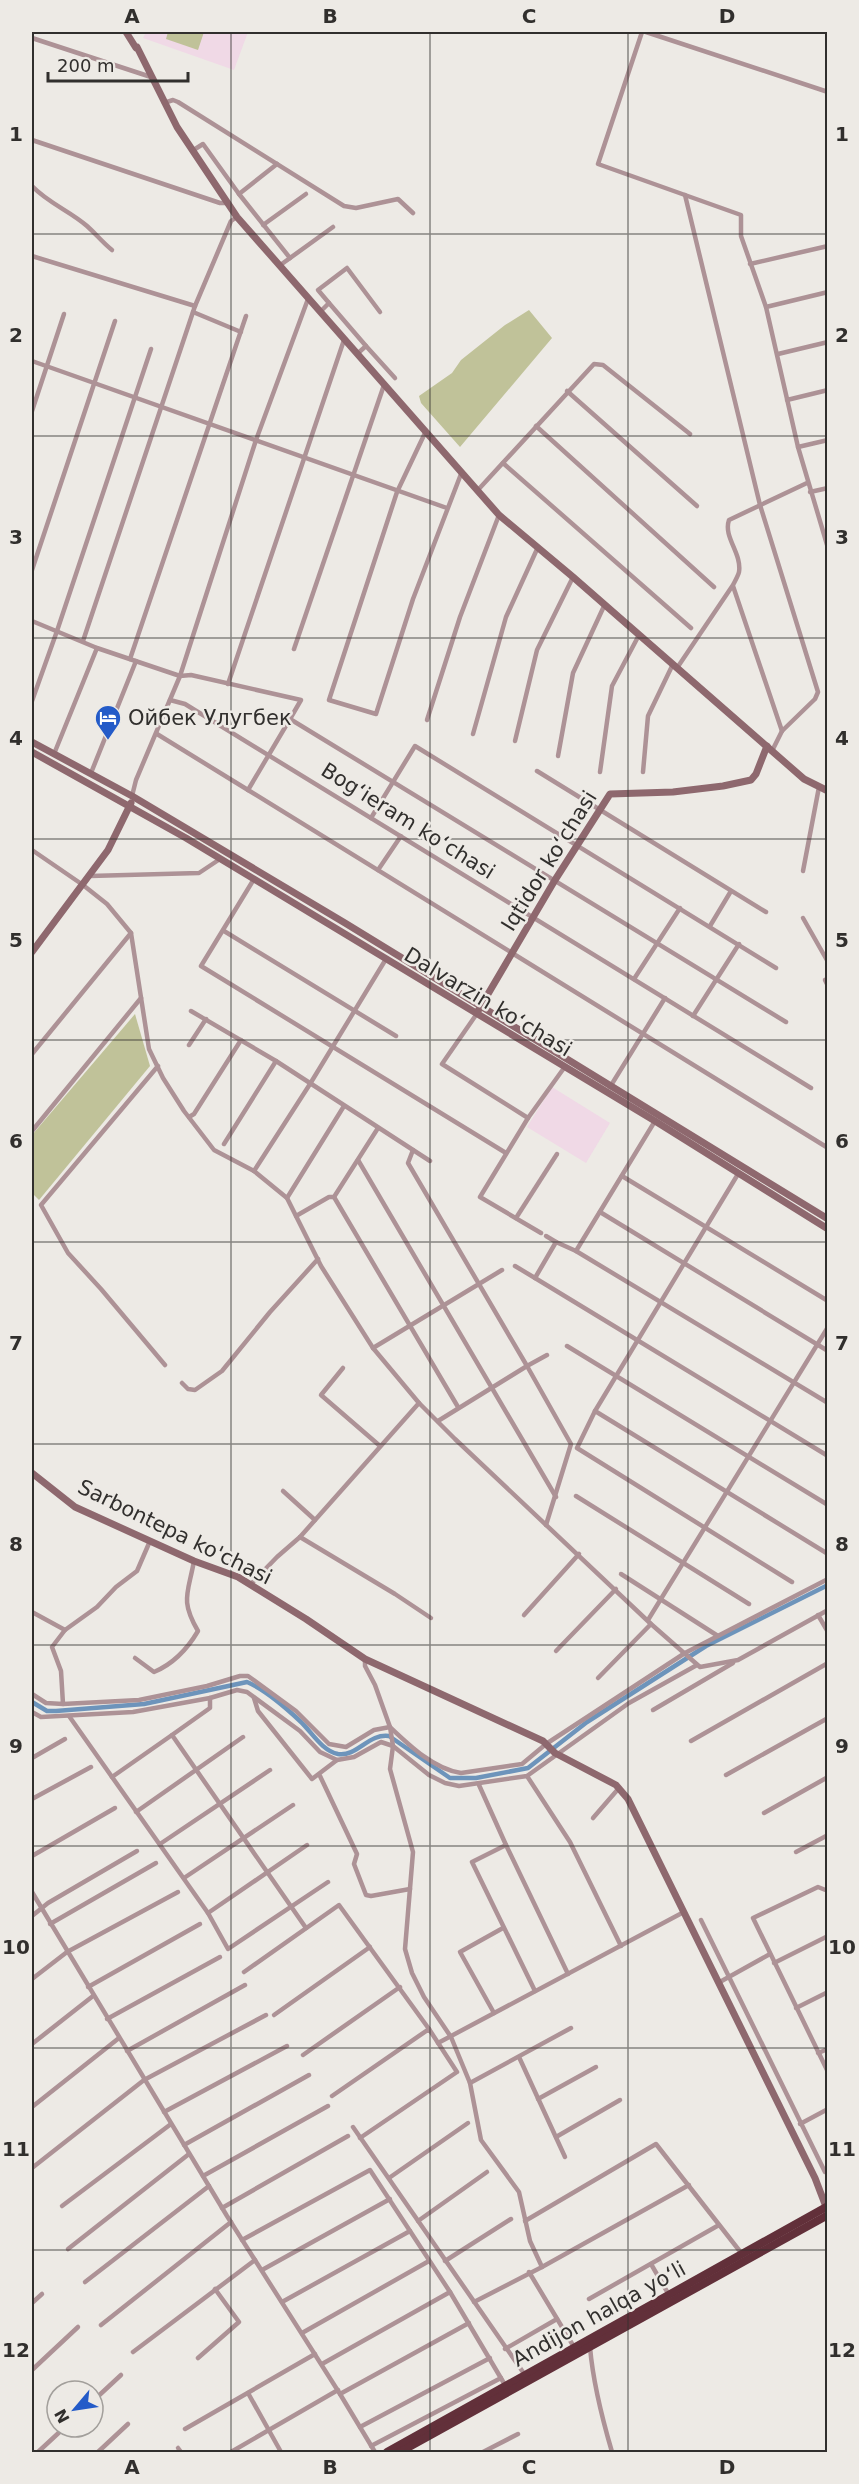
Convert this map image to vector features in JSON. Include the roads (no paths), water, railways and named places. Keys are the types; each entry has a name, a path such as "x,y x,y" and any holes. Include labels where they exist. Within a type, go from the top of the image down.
{"highway":[{"name":"Andijon halqa yo‘li","path":"387,2452 503,2382 525,2375 827,2210"},
{"name":"Andijon halqa yo‘li","path":"400,2452 410,2450 827,2210"}],"street":[{"path":"126,32 137,47 153,76 151,77 164,103 192,151 237,217 424,433 499,515 573,576 804,779 828,791"},
{"path":"828,92 644,32 598,164 739,213 741,236 766,307 807,483 828,548"},
{"path":"32,38 151,77"},
{"path":"164,103 173,100 178,102 344,206 356,208 398,199 413,213"},
{"path":"32,140 220,203 227,203"},
{"path":"192,151 203,144 290,258"},
{"path":"239,194 277,164"},
{"path":"32,186 50,202 87,226 97,238 112,249"},
{"path":"263,225 306,194"},
{"path":"685,195 760,505 818,692 815,699 782,731 770,748"},
{"path":"83,641 163,408 195,306 231,221 237,217"},
{"path":"279,266 333,227"},
{"path":"750,264 828,246"},
{"path":"32,256 195,306"},
{"path":"380,312 347,268 318,290 395,378"},
{"path":"766,307 828,292"},
{"path":"32,952 108,850 130,806 136,780 180,676 256,440 308,299"},
{"path":"320,312 329,303"},
{"path":"193,312 241,332"},
{"path":"32,411 64,314"},
{"path":"130,659 246,316"},
{"path":"32,570 115,321"},
{"path":"228,684 344,340"},
{"path":"778,354 828,342"},
{"path":"357,354 366,346"},
{"path":"32,701 151,349"},
{"path":"32,361 447,508"},
{"path":"477,491 594,363 603,365 690,434"},
{"path":"294,649 384,385"},
{"path":"788,400 828,390"},
{"path":"567,391 697,506"},
{"path":"536,426 714,587"},
{"path":"424,433 397,492 329,700 376,714 413,599 462,474"},
{"path":"798,447 828,440"},
{"path":"502,463 690,628"},
{"path":"643,772 648,716 675,666 733,585 739,571 738,558 727,526 729,520 807,483"},
{"path":"810,492 828,488"},
{"path":"427,720 460,617 499,515"},
{"path":"472,734 506,617 538,547"},
{"path":"515,741 537,650 573,576"},
{"path":"733,585 782,731"},
{"path":"558,756 573,673 605,604"},
{"path":"32,621 97,648 180,676 191,675 301,700 248,790"},
{"path":"600,772 612,686 639,635"},
{"path":"54,754 97,648"},
{"path":"91,773 136,661"},
{"name":"Bogʻieram koʻchasi","path":"170,700 185,704 811,1088"},
{"path":"290,719 786,1023"},
{"path":"157,734 828,1148"},
{"name":"Dalvarzin koʻchasi","path":"32,742 132,796 478,1011 564,1068 828,1219"},
{"path":"371,818 415,746 776,968"},
{"name":"Iqtidor koʻchasi","path":"478,1011 555,880 612,792 673,792 751,780 770,748"},
{"name":"Dalvarzin koʻchasi","path":"32,752 130,806 386,959 427,979"},
{"path":"537,771 766,912"},
{"path":"802,871 819,787"},
{"path":"378,870 401,836"},
{"path":"32,850 107,904 131,933 149,1049 189,1118 214,1150 254,1171 287,1198 318,1259 373,1348 419,1403 695,1664 700,1667 738,1660"},
{"path":"90,876 199,873 220,859"},
{"path":"254,879 201,966 507,1153"},
{"path":"710,926 731,891"},
{"path":"634,980 680,908"},
{"path":"803,918 828,962"},
{"path":"224,931 396,1036"},
{"path":"32,1054 131,933"},
{"path":"693,1016 739,944"},
{"path":"254,1171 386,959"},
{"path":"828,979 825,980 828,986"},
{"path":"32,1131 141,998"},
{"path":"610,1087 665,998"},
{"path":"191,1011 276,1061 430,1161"},
{"path":"478,1011 442,1064 528,1118"},
{"name":"Dalvarzin koʻchasi","path":"478,1011 610,1087 738,1174 828,1229"},
{"path":"189,1045 206,1019"},
{"path":"189,1118 241,1040"},
{"path":"224,1144 276,1061"},
{"path":"158,1066 41,1205 68,1253 165,1365"},
{"path":"564,1068 528,1118 480,1197 556,1242 576,1251 828,1403"},
{"path":"287,1198 344,1106"},
{"path":"576,1251 655,1121"},
{"path":"334,1197 378,1128"},
{"path":"413,1150 408,1163 571,1444 546,1525"},
{"path":"516,1218 556,1154"},
{"path":"358,1160 556,1497"},
{"path":"738,1174 595,1411 577,1448 792,1582"},
{"path":"622,1176 828,1300"},
{"path":"296,1216 329,1197 334,1197"},
{"path":"334,1197 458,1407"},
{"path":"600,1212 828,1351"},
{"path":"534,1278 556,1242"},
{"path":"182,1383 188,1389 195,1390 222,1371 270,1312 318,1259"},
{"path":"515,1266 828,1456"},
{"path":"373,1348 502,1270"},
{"path":"598,1678 649,1622 828,1327"},
{"path":"567,1347 828,1505"},
{"path":"438,1421 547,1354"},
{"path":"344,1368 321,1395 380,1446"},
{"path":"250,1585 300,1537 419,1403"},
{"path":"595,1411 828,1554"},
{"name":"Sarbontepa ko'chasi","path":"32,1473 75,1507 194,1561 238,1577 365,1659 512,1725 547,1745 556,1754 620,1788"},
{"path":"283,1491 315,1520"},
{"path":"576,1496 749,1604"},
{"path":"300,1537 431,1618"},
{"path":"63,1704 61,1671 52,1647 64,1630 97,1607 116,1587 137,1571 150,1541"},
{"path":"524,1615 579,1554"},
{"path":"135,1658 154,1672 163,1668 191,1643 198,1631 188,1612 186,1600 194,1561"},
{"path":"621,1574 718,1636"},
{"path":"32,1694 46,1703 63,1704 139,1700 248,1676 296,1711 329,1744 346,1747 374,1730 390,1729 439,1767 461,1773 522,1764 547,1745 686,1654 828,1579"},
{"path":"556,1651 616,1589"},
{"path":"652,1710 828,1610"},
{"path":"32,1612 64,1630"},
{"path":"818,1615 828,1632"},
{"path":"365,1659 365,1666 375,1684 390,1729 393,1746 390,1769 413,1852 405,1949 412,1973 424,1997 451,2037 470,2083 481,2140 519,2192 530,2241 542,2267"},
{"path":"691,1741 828,1663"},
{"path":"32,1712 42,1717 133,1712 210,1698 237,1690 247,1692 300,1731 320,1752 337,1760 354,1758 381,1742 393,1746 429,1775 445,1783 459,1786 479,1785 527,1776 629,1703 695,1664"},
{"path":"112,1777 210,1708 210,1698"},
{"path":"254,1698 258,1711 312,1779 320,1776 337,1760"},
{"path":"69,1716 208,1913 228,1949 328,1882"},
{"path":"726,1775 828,1718"},
{"path":"172,1734 306,1928"},
{"path":"136,1812 243,1737"},
{"path":"32,1758 65,1740"},
{"path":"32,1798 91,1767"},
{"path":"160,1844 270,1770"},
{"path":"320,1776 357,1854 354,1864 366,1894 371,1896 410,1889"},
{"path":"527,1776 570,1842 621,1946"},
{"path":"764,1813 828,1777"},
{"path":"479,1785 568,1974"},
{"path":"593,1818 620,1788 634,1810 682,1913 815,2178 827,2210"},
{"path":"184,1878 293,1805"},
{"path":"32,1856 115,1808"},
{"path":"796,1852 828,1835"},
{"path":"208,1913 307,1845"},
{"path":"506,1845 472,1862 535,1991"},
{"path":"32,1916 136,1851"},
{"path":"50,1924 156,1863"},
{"path":"828,1891 818,1887 753,1918 828,2072"},
{"path":"32,1892 208,2186 322,2364 375,2452"},
{"path":"32,1979 67,1952 178,1892"},
{"path":"244,1972 339,1905 400,1987 458,2072 360,2138"},
{"path":"438,2043 682,1913"},
{"path":"701,1920 800,2124 826,2171 815,2178"},
{"path":"88,1988 200,1924"},
{"path":"494,2013 460,1952 503,1928"},
{"path":"774,1963 828,1936"},
{"path":"274,2015 370,1947"},
{"path":"718,1983 770,1954"},
{"path":"107,2019 220,1957"},
{"path":"127,2051 245,1985"},
{"path":"303,2055 400,1987"},
{"path":"796,2008 828,1992"},
{"path":"32,2044 93,1996"},
{"path":"32,2168 144,2080 266,2015"},
{"path":"470,2083 571,2028"},
{"path":"332,2096 429,2030"},
{"path":"32,2107 119,2038"},
{"path":"164,2112 287,2046"},
{"path":"818,2053 828,2049"},
{"path":"519,2057 565,2157"},
{"path":"538,2099 596,2067"},
{"path":"184,2145 309,2075"},
{"path":"556,2137 620,2100"},
{"path":"202,2176 328,2106"},
{"path":"800,2124 828,2109"},
{"path":"389,2178 468,2123"},
{"path":"62,2206 171,2124"},
{"path":"353,2127 525,2375"},
{"path":"222,2208 348,2136"},
{"path":"525,2221 656,2144 742,2255"},
{"path":"68,2248 189,2154"},
{"path":"242,2240 364,2171 372,2171 450,2292 503,2382 371,2446"},
{"path":"418,2221 487,2172"},
{"path":"474,2302 689,2185"},
{"path":"85,2282 208,2186"},
{"path":"262,2271 390,2199"},
{"path":"445,2261 511,2219"},
{"path":"101,2325 231,2222"},
{"path":"589,2299 720,2225"},
{"path":"282,2302 410,2231"},
{"path":"133,2352 255,2260"},
{"path":"302,2333 429,2261"},
{"path":"651,2264 669,2296"},
{"path":"528,2272 575,2348"},
{"path":"198,2358 239,2322 215,2289"},
{"path":"322,2364 450,2292"},
{"path":"32,2303 42,2294"},
{"path":"505,2349 557,2319"},
{"path":"231,2452 469,2323"},
{"path":"32,2370 78,2327"},
{"path":"590,2347 591,2368 612,2452"},
{"path":"185,2429 315,2354"},
{"path":"360,2427 490,2358"},
{"path":"105,2390 121,2375"},
{"path":"248,2393 281,2452"},
{"path":"98,2452 128,2424"},
{"path":"483,2452 518,2434"},
{"path":"38,2452 52,2439"}],"waterway":[{"path":"32,1702 47,1711 144,1704 247,1682 282,1705 332,1752 345,1754 375,1738 389,1736 450,1778 476,1778 528,1768 587,1722 706,1646 828,1585"}],"place":[{"name":"Ойбек Улугбек","path":"108,741"}]}
